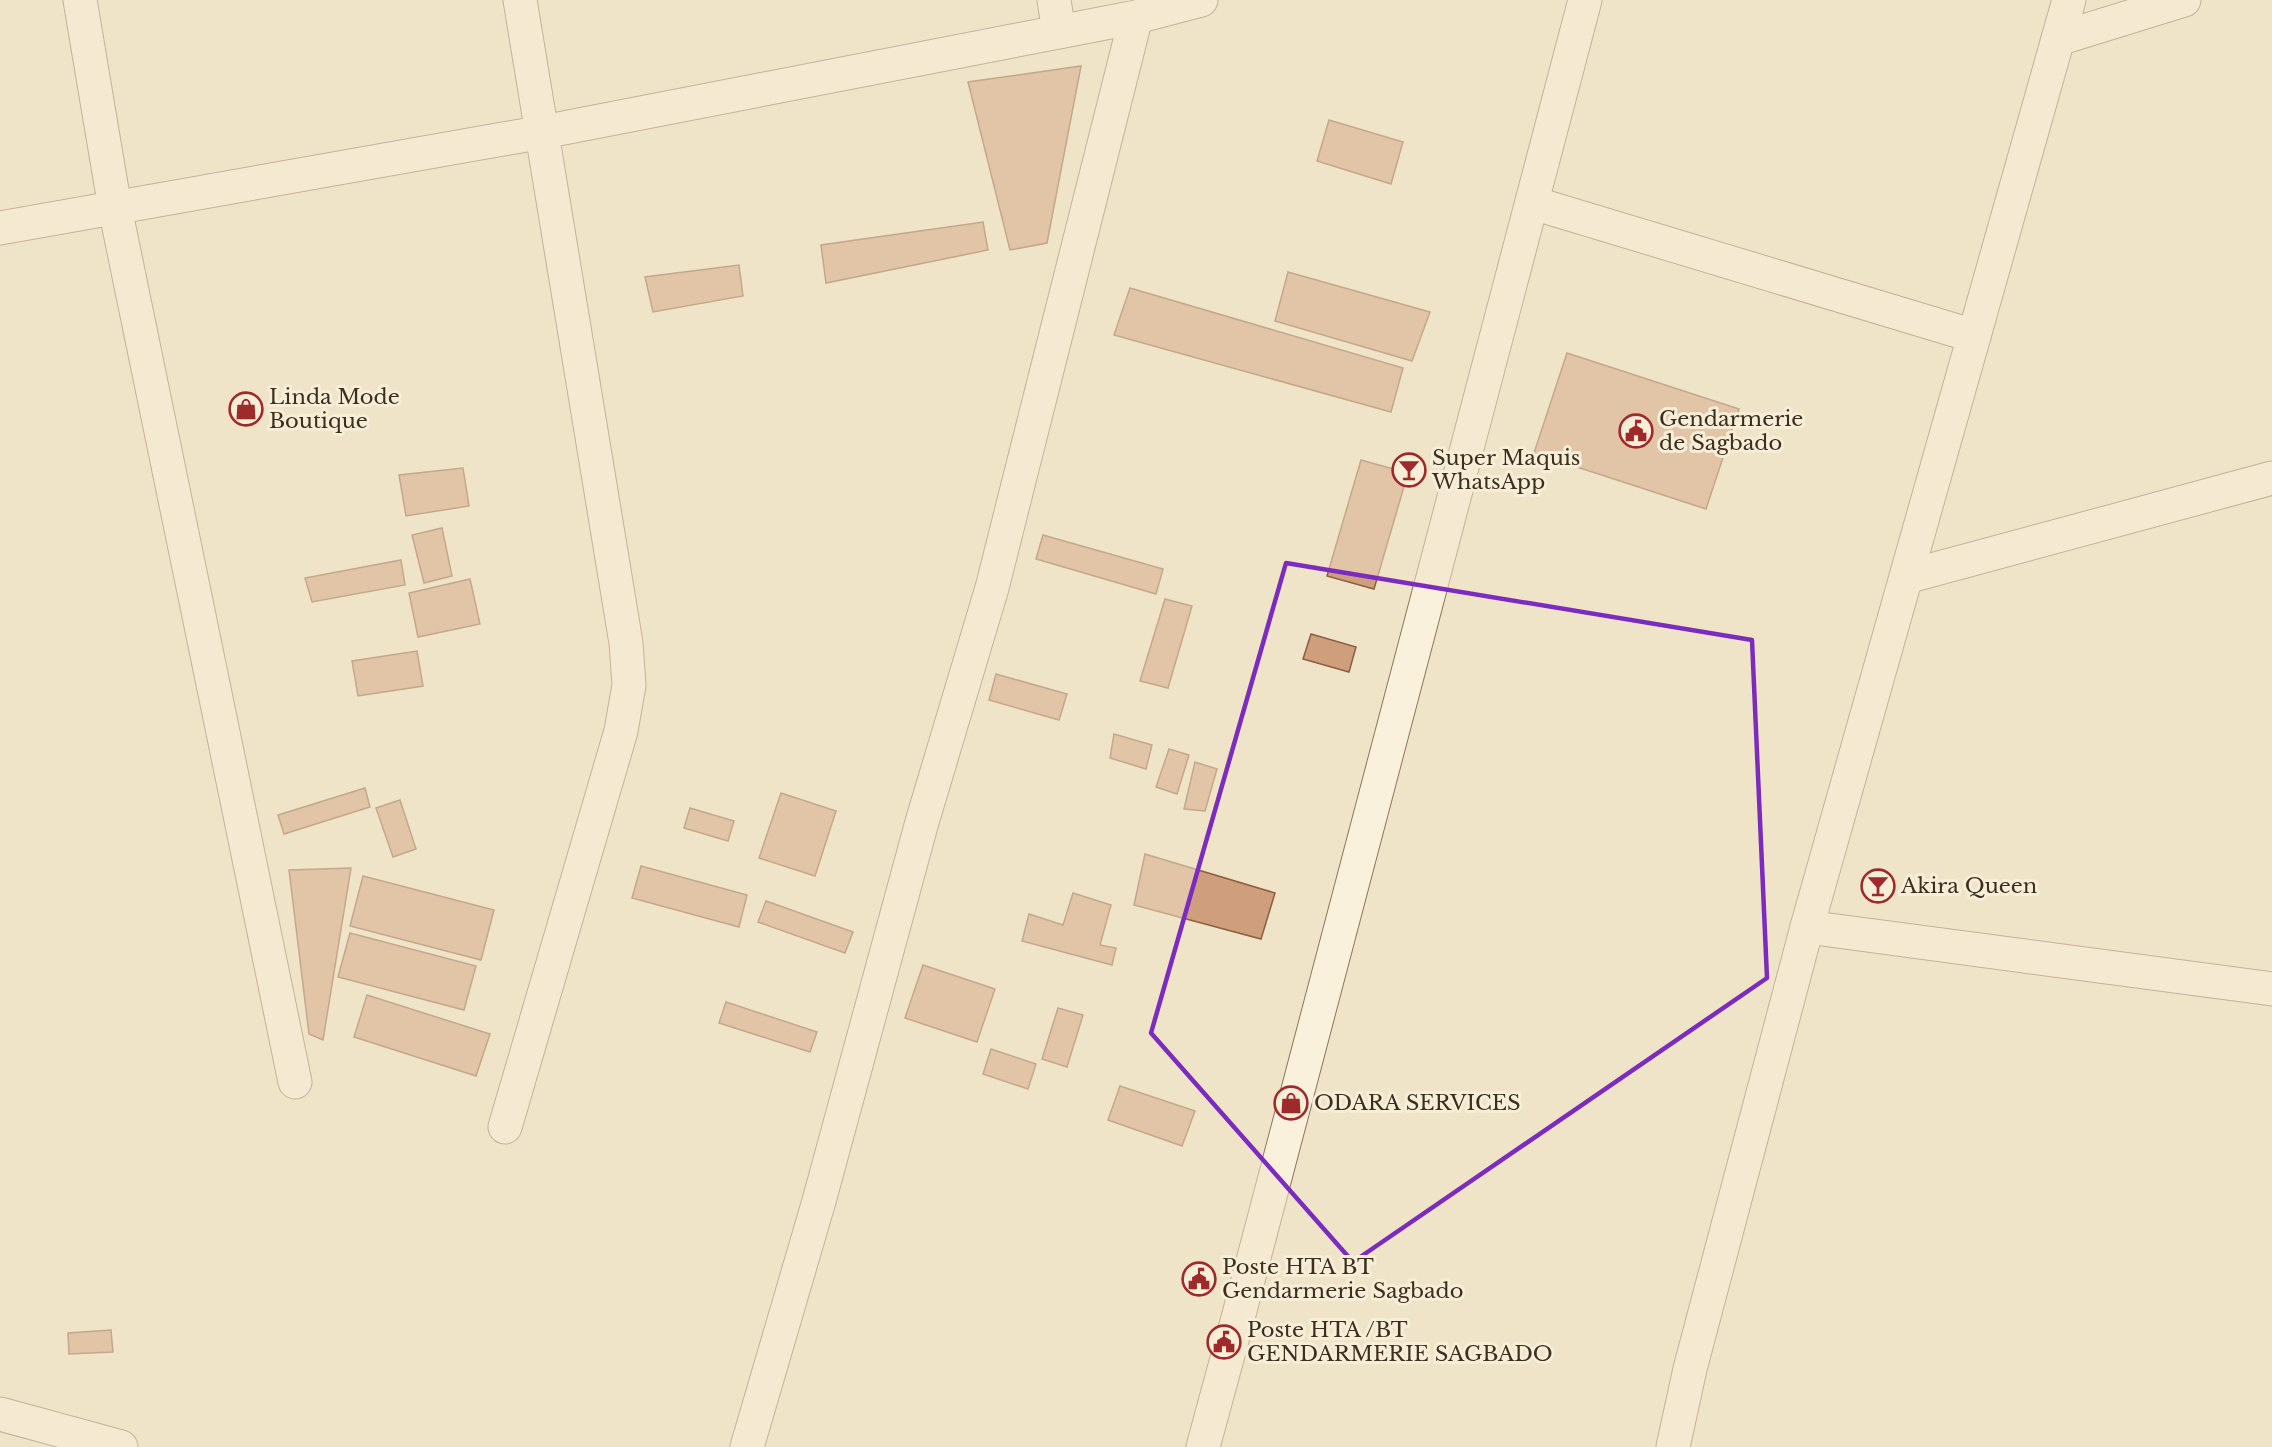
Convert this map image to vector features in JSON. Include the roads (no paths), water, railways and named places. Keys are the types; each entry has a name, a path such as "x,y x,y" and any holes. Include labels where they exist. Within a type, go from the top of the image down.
{"street":[{"path":"80,0 115,208 295,1082"},
{"path":"505,1127 621,731 629,685 626,643 520,0"},
{"path":"1054,0 1059,32"},
{"path":"0,228 543,132 1136,17 1201,0"},
{"path":"1203,1447 1585,0"},
{"path":"1673,1447 1690,1369 1807,927 2069,0"},
{"path":"2058,39 2184,0"},
{"path":"747,1447 819,1201 922,822 992,588 1136,17"},
{"path":"1533,202 1974,336"},
{"path":"1906,577 2272,478"},
{"path":"1807,927 2272,989"},
{"path":"0,1414 121,1447"}],"place":[{"name":"Linda Mode Boutique","path":"246,409"},
{"name":"Gendarmerie de Sagbado","path":"1636,431"},
{"name":"Super Maquis WhatsApp","path":"1409,470"},
{"name":"Akira Queen","path":"1878,886"},
{"name":"ODARA SERVICES","path":"1291,1103"},
{"name":"Poste HTA BT Gendarmerie Sagbado","path":"1199,1279"},
{"name":"Poste HTA /BT GENDARMERIE SAGBADO","path":"1224,1342"}]}
